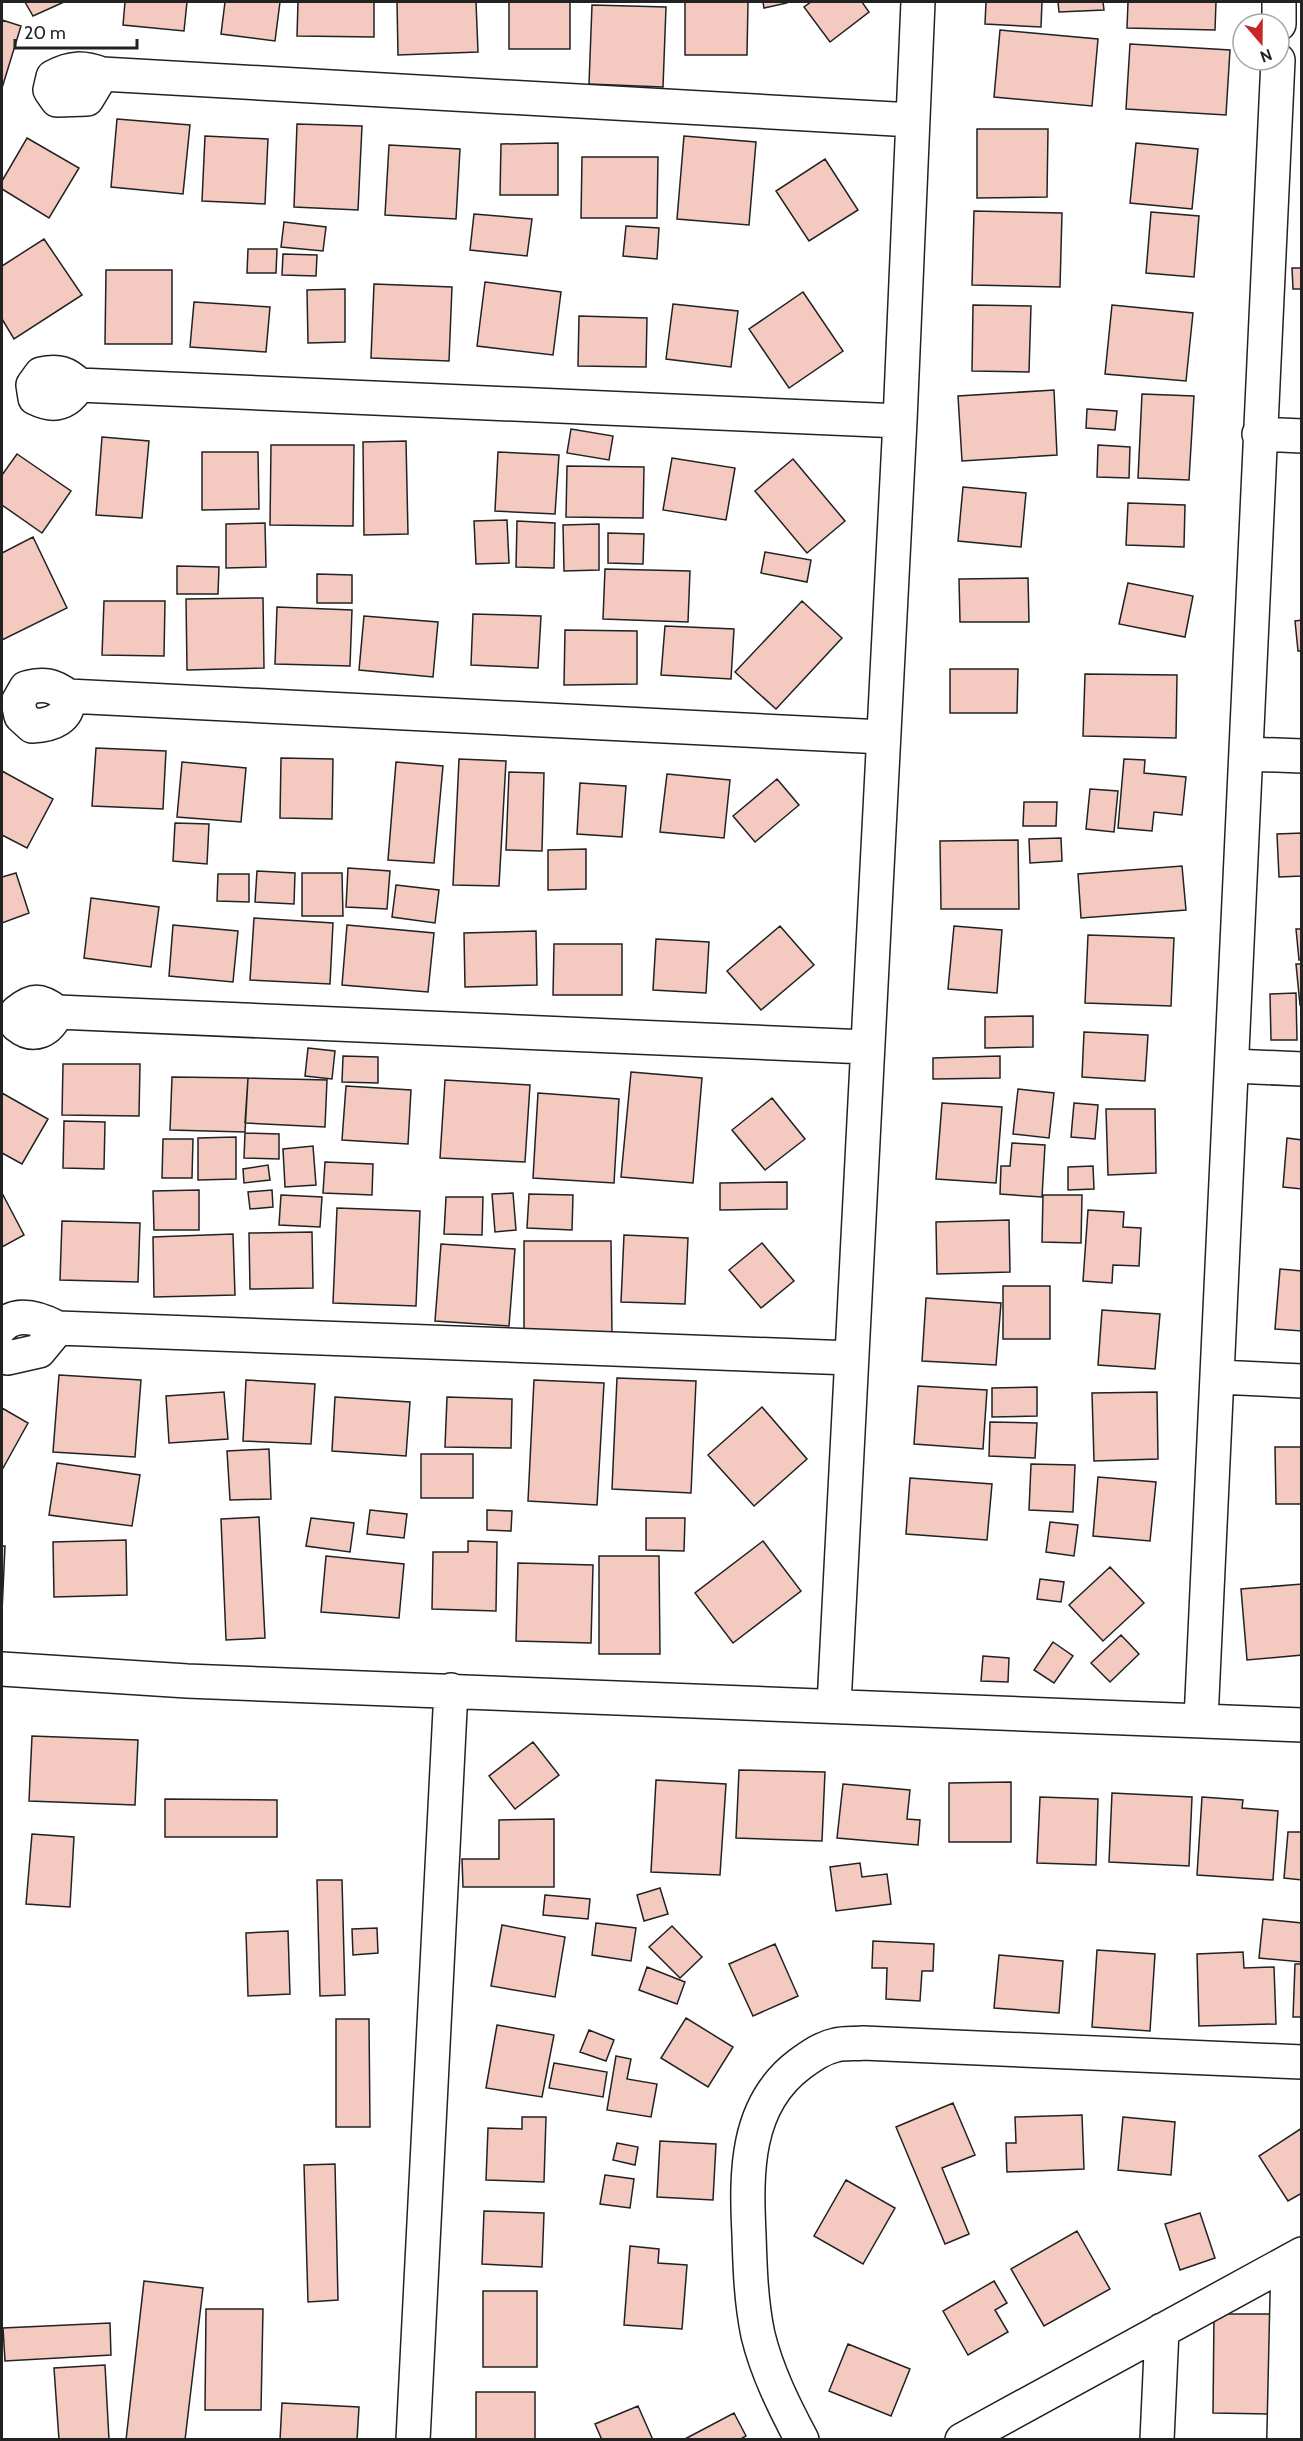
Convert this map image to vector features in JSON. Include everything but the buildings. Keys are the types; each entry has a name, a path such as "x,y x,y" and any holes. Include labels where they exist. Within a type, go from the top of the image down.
{"street":[{"path":"834,1705 866,1047 900,421 918,2"},
{"path":"1201,1720 1233,1066 1259,434 1289,126 1280,72"},
{"path":"102,74 912,120"},
{"path":"79,386 900,421"},
{"path":"1259,434 1302,436"},
{"path":"68,696 884,737"},
{"path":"1246,754 1302,756"},
{"path":"57,1012 866,1047"},
{"path":"1233,1066 1302,1069"},
{"path":"2,1326 7,1321 23,1317 42,1320 58,1328 851,1358"},
{"path":"2,1353 8,1358 39,1351 58,1328"},
{"path":"1218,1377 1302,1381"},
{"path":"2,1668 188,1681 1302,1725"},
{"path":"413,2439 451,1690"},
{"path":"802,2439 770,2373 758,2334 751,2292 747,2195 750,2151 757,2122 769,2097 789,2072 813,2054 836,2045 863,2043 1302,2062"},
{"path":"962,2439 1295,2258"},
{"path":"1284,2439 1295,2258"},
{"path":"1157,2439 1162,2330"}]}
